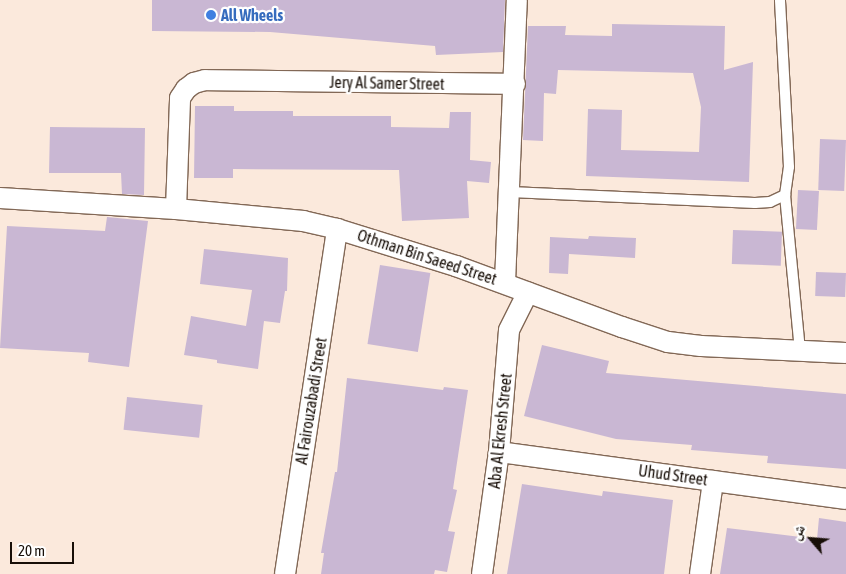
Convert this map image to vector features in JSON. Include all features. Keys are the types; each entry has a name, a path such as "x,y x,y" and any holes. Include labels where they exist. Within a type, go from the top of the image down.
{"street":[{"path":"505,282 515,84 517,0"},
{"name":"Jery Al Samer Street","path":"176,209 180,104 186,89 194,83 205,80 515,84"},
{"name":"Othman Bin Saeed Street","path":"0,198 176,209 303,222 337,229 505,282 622,327 668,342 701,346 846,353"},
{"name":"Al Fairouzabadi Street","path":"285,574 337,229"},
{"name":"Aba Al Ekresh Street","path":"482,574 499,452 509,330 528,292"},
{"name":"Uhud Street","path":"499,452 846,499"},
{"path":"700,574 713,481"}],"lane":[{"path":"780,0 789,167 785,195 800,351"},
{"path":"510,192 755,203 770,202 785,195"}],"building":[{"path":"152,0 505,0 503,52 436,55 435,46 270,32 152,31"},
{"path":"612,24 725,26 724,70 753,62 749,182 586,176 588,109 622,110 621,150 699,152 701,107 693,73 558,70 556,94 544,93 543,141 523,140 528,26 566,26 565,35 612,36"},
{"path":"195,106 234,106 234,111 293,111 293,116 391,116 391,127 449,128 450,112 471,112 470,160 491,162 489,183 467,181 469,218 402,221 399,170 233,169 233,178 194,178"},
{"path":"50,127 145,128 144,195 122,194 121,173 49,173"},
{"path":"820,139 846,140 844,191 818,190"},
{"path":"798,190 819,191 817,230 796,229"},
{"path":"107,217 148,221 129,367 88,362 89,353 0,348 7,226 105,231"},
{"path":"733,230 782,232 781,266 732,264"},
{"path":"589,236 636,238 635,258 569,254 568,274 549,273 550,237 588,239"},
{"path":"204,249 288,258 287,291 285,291 280,323 264,321 258,369 217,363 217,360 184,355 191,316 246,326 252,290 200,284"},
{"path":"380,265 430,273 418,352 367,344"},
{"path":"816,272 846,273 845,297 815,296"},
{"path":"542,345 609,361 606,373 846,394 846,469 767,463 768,456 691,450 692,445 616,439 524,416"},
{"path":"347,378 443,390 444,387 468,390 453,489 457,490 448,531 455,532 447,572 435,570 434,574 321,574 324,553 321,553 335,472 337,472"},
{"path":"127,397 203,405 199,438 124,430"},
{"path":"522,484 602,496 603,491 673,500 664,574 507,574"},
{"path":"819,518 846,522 846,574 720,574 727,528 817,539"}],"place":[{"name":"All Wheels","path":"211,15"}]}
